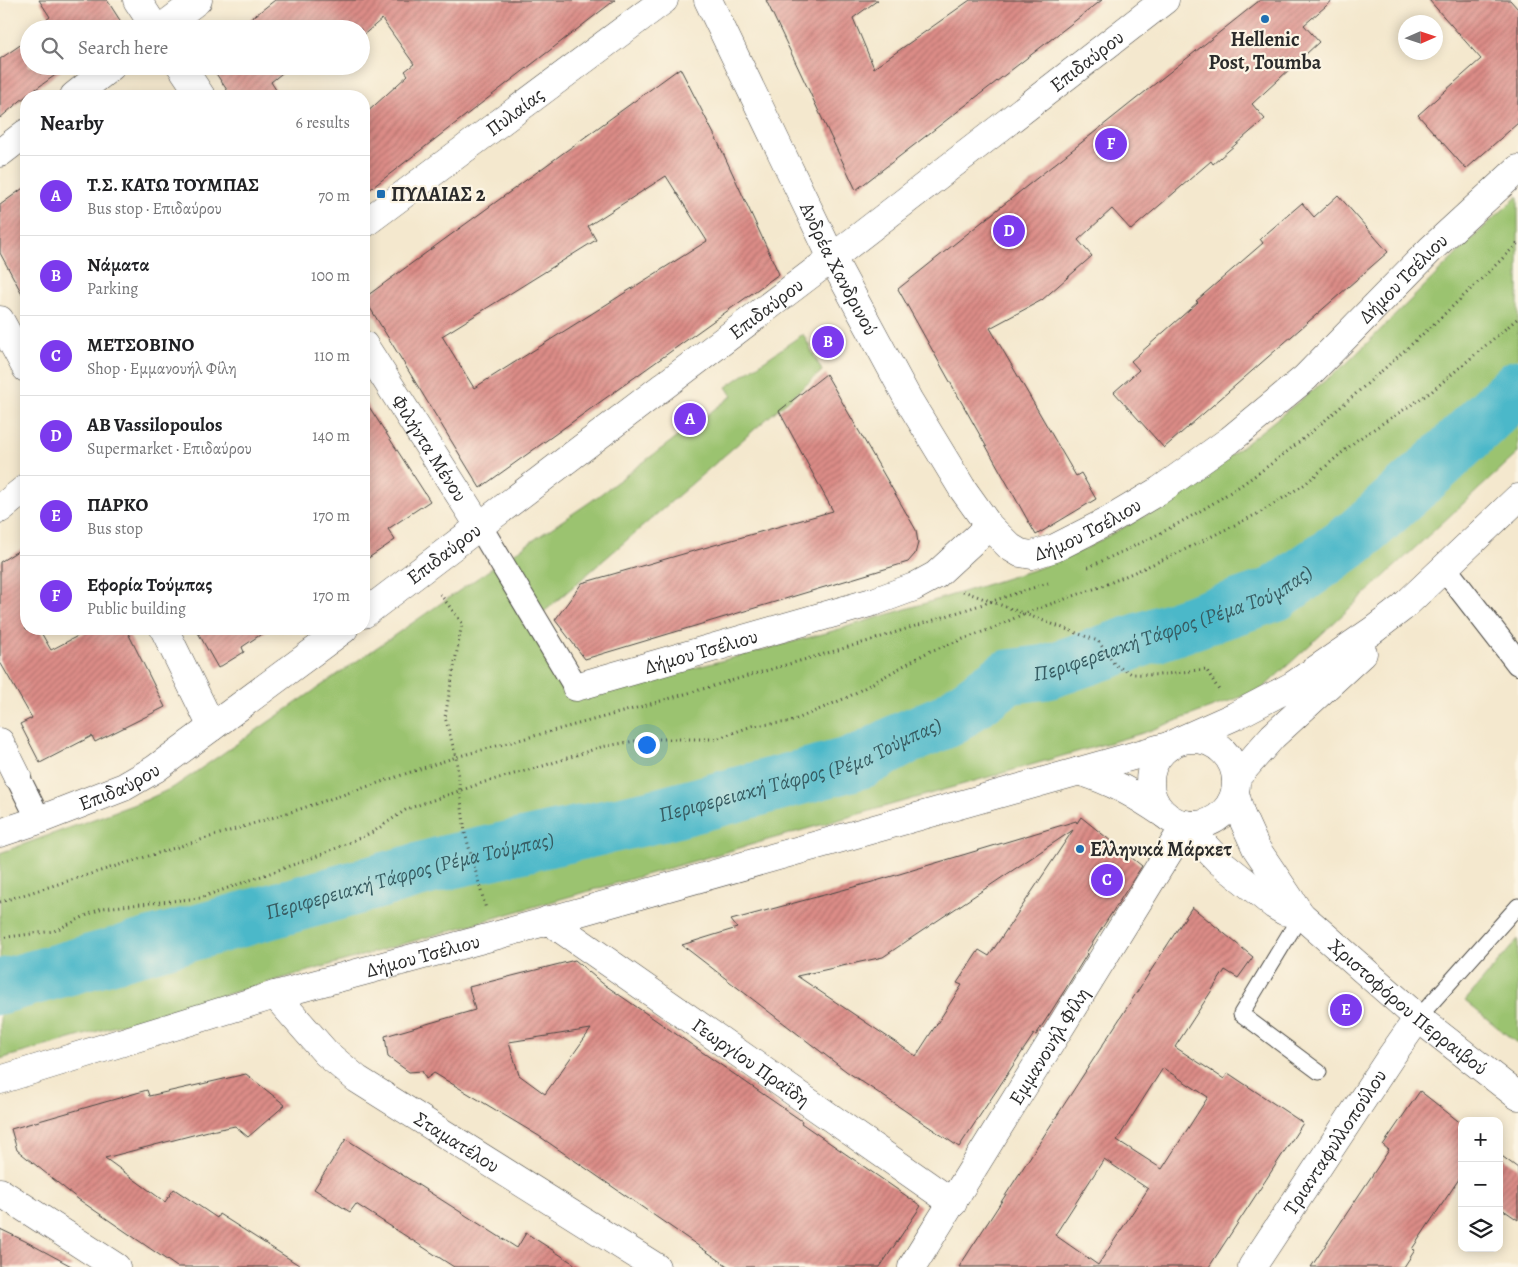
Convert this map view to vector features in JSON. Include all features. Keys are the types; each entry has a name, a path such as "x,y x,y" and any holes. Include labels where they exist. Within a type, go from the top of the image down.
{"street":[{"path":"137,0 150,20"},
{"path":"172,20 198,0"},
{"name":"Πυλαίας","path":"370,220 664,0"},
{"name":"Ανδρέα Χανδρινού","path":"708,0 832,258 908,399 962,488 989,526"},
{"name":"Επιδαύρου","path":"370,610 832,258 1165,0"},
{"path":"82,90 101,75"},
{"path":"187,75 197,90"},
{"path":"0,154 20,138"},
{"name":"Δήμου Τσέλιου","path":"576,686 876,601 914,587 936,576 989,526 1010,547 1020,553 1032,556 1056,548 1108,521 1160,490 1230,440 1305,378 1431,249 1518,169"},
{"path":"0,320 20,357"},
{"name":"Φιλήντα Μένου","path":"370,354 480,527"},
{"path":"0,509 20,493"},
{"name":"Δήμου Τσέλιου","path":"0,1080 275,995 1177,743 1235,716 1292,686 1372,631 1402,608 1445,569 1518,498"},
{"path":"480,527 576,686"},
{"path":"1445,569 1518,663"},
{"name":"Δήμου Τσέλιου","path":"1235,786 1274,736 1368,648 1402,608"},
{"path":"167,635 212,727"},
{"name":"Επιδαύρου","path":"0,833 109,794 130,784 212,727 336,635"},
{"path":"1079,771 1112,782 1182,822 1208,822 1220,816 1229,806 1235,786 1232,764 1223,751 1211,743 1196,739 1177,743 1160,755 1153,768 1151,776 1153,798 1157,805 1182,822"},
{"path":"0,742 39,820"},
{"name":"Χριστοφόρου Περραιβού","path":"1235,786 1244,820 1256,848 1301,915 1418,1018 1518,1096"},
{"name":"Χριστοφόρου Περραιβού","path":"1182,822 1218,861 1274,905 1284,911 1301,915"},
{"name":"Εμμανουήλ Φίλη","path":"912,1267 953,1203 1182,822"},
{"name":"Γεωργίου Πραΐδη","path":"548,920 953,1203"},
{"name":"Σταματέλου","path":"275,995 326,1053 357,1079 656,1267"},
{"name":"Τριανταφυλλοπούλου","path":"1252,1267 1418,1018"},
{"path":"0,1192 116,1267"}],"lane":[{"path":"1418,1018 1518,906"},
{"path":"1301,915 1241,1014 1319,1072"}],"path":[{"path":"0,938 54,931 102,908 200,898 323,854 373,832 408,810 460,790 601,747 646,739 716,740 752,726 790,722 848,697 928,652 996,627 1025,613 1105,585 1176,554 1261,512 1305,484 1357,440 1431,392 1518,318"},
{"path":"423,571 462,623 446,717 456,757 465,832 485,908 498,934"},
{"path":"936,576 971,595 1098,641 1114,665 1132,674 1159,675 1206,669 1235,716"}],"green space":[{"path":"1518,196 1518,453 1262,689 1143,733 0,1059 0,853 146,800 174,787 498,564 577,699 826,633 1039,568 1085,549 1151,512 1202,478 1346,364 1482,229"},
{"path":"803,334 822,371 538,617 504,560 590,502 732,396 726,387"},
{"path":"1518,939 1518,1044 1465,1001"}],"building":[{"path":"39,0 107,0 120,20 46,20 50,17"},
{"path":"275,0 615,0 370,189 370,110 408,75 405,71 414,64 382,19 370,29 370,20 249,20"},
{"path":"766,0 878,0 853,18 874,68 970,0 1102,0 856,190"},
{"path":"1260,0 1333,0 1304,25 1319,42 1252,104 1265,119 1213,164 1211,161 1131,230 1112,209 1078,240 1092,256 1042,300 990,328 1076,476 1081,473 1096,499 1036,535 898,289"},
{"path":"1429,0 1510,0 1518,9 1518,123 1466,169 1418,115 1481,59"},
{"path":"20,45 20,75 55,75 34,90 20,90 20,101 0,118 0,59"},
{"path":"680,68 718,142 779,274 480,488 370,308 370,294","holes":["666,176 707,241 474,388 442,336 596,240 588,226"]},
{"path":"217,75 280,75 271,82 276,90 227,90"},
{"path":"20,190 20,290 0,253 0,205"},
{"path":"1338,195 1388,252 1164,448 1114,392 1139,370 1131,361 1263,243 1260,239 1302,203 1314,217"},
{"path":"826,374 916,530 918,543 915,554 908,562 585,659 555,620 582,583 833,511 779,411"},
{"path":"370,408 430,501 388,529 395,540 370,557"},
{"path":"20,550 20,635 42,635 51,650 80,635 129,635 165,707 95,742 92,736 40,763 20,724 32,718 0,662 0,562"},
{"path":"199,635 260,635 242,647 244,652 218,668"},
{"path":"1081,817 1142,866 1036,1035 1034,1034 959,1147 846,1071 682,945 737,928 731,920 876,881 1076,821 1077,823","holes":["1073,830 989,956 979,950 957,983 962,985 916,1056 797,976 883,957"]},
{"path":"1192,907 1253,957 1238,978 1225,970 1175,1047 1224,1079 1228,1073 1303,1123 1209,1267 959,1267","holes":["1163,1068 1208,1097 1162,1169 1117,1140","1104,1159 1148,1189 1098,1265 1055,1235"]},
{"path":"575,960 602,983 921,1206 880,1267 729,1267 539,1136 434,1073 426,1079 422,1071 409,1072 388,1057 385,1036 475,1010 469,987","holes":["591,1029 545,1094 519,1075 509,1042"]},
{"path":"246,1074 285,1105 248,1137 235,1126 212,1130 105,1158 165,1202 174,1189 217,1218 219,1214 302,1267 177,1267 78,1199 17,1150 11,1129 147,1090 149,1096"},
{"path":"1420,1091 1458,1121 1458,1180 1412,1249 1415,1250 1404,1267 1311,1267 1389,1150 1383,1145"},
{"path":"346,1139 517,1248 526,1233 579,1267 454,1267 356,1204 350,1212 314,1189"},
{"path":"1503,1157 1518,1168 1518,1220 1503,1210"},
{"path":"0,1229 25,1241 73,1267 0,1267"}],"waterway":[{"name":"Περιφερειακή Τάφρος (Ρέμα Τούμπας)","path":"0,987 448,862 660,815 862,761 903,739 948,720 1008,677 1047,672 1275,594 1357,536 1440,462 1518,387"}],"place":[{"name":"Hellenic Post, Toumba","path":"1265,19"},
{"name":"Εφορία Τούμπας","path":"1111,144"},
{"name":"ΠΥΛΑΙΑΣ 2","path":"381,194"},
{"name":"AB Vassilopoulos","path":"1009,231"},
{"name":"Νάματα","path":"828,342"},
{"name":"Τ.Σ. ΚΑΤΩ ΤΟΥΜΠΑΣ","path":"690,419"},
{"name":"Ελληνικά Μάρκετ","path":"1080,849"},
{"name":"ΜΕΤΣΟΒΙΝΟ","path":"1107,880"},
{"name":"ΠΑΡΚΟ","path":"1346,1010"}]}
